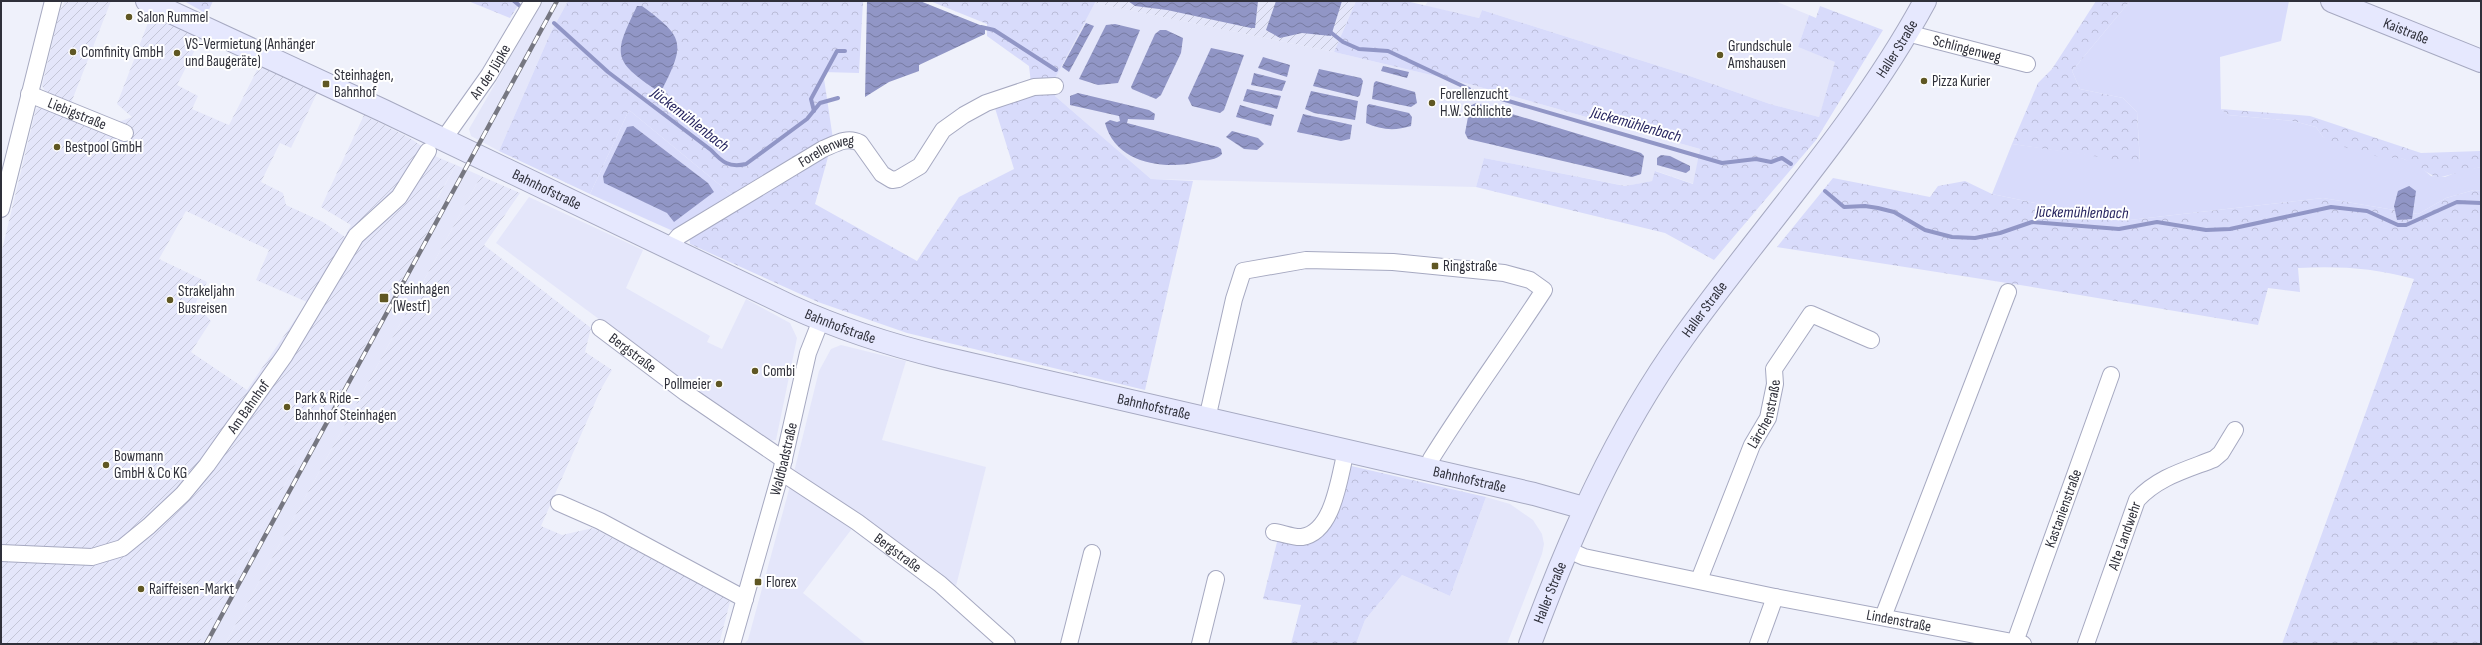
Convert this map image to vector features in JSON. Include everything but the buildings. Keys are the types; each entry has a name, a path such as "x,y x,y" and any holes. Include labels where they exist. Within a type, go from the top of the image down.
{"street":[{"name":"Liebigstraße","path":"1,209 53,1"},
{"name":"Bahnhofstraße","path":"147,1 435,146 668,249 821,320 899,347 1534,494 1584,508"},
{"name":"Haller Straße","path":"1530,644 1566,549 1584,508 1630,420 1682,339 1854,114 1907,33 1925,1"},
{"name":"Kaistraße","path":"2332,1 2481,61"},
{"name":"An der Jüpke","path":"435,146 489,75 533,2"},
{"name":"Schlingenweg","path":"1907,33 2027,64"},
{"name":"Forellenweg","path":"668,249 678,236 824,149 843,141 855,140 860,143 882,174 892,180 898,179 920,166 943,130 964,114 986,103 1034,87 1055,86"},
{"name":"Liebigstraße","path":"29,94 125,133"},
{"name":"Am Bahnhof","path":"1,552 92,557 122,548 149,526 183,494 207,465 285,355 356,236 399,197 435,146"},
{"path":"1207,419 1234,299 1243,271 1306,260 1393,262 1504,273 1530,280 1544,290 1510,342 1468,400 1431,459 1428,470"},
{"path":"1883,617 2008,292"},
{"name":"Lärchenstraße","path":"1699,580 1752,445 1768,418 1774,384 1774,369 1811,314 1872,340"},
{"name":"Waldbadstraße","path":"732,644 782,466 808,353 821,320"},
{"name":"Bergstraße","path":"600,328 940,584 1007,644"},
{"name":"Kastanienstraße","path":"2019,643 2111,375"},
{"name":"Alte Landwehr","path":"2086,644 2137,500 2149,487 2162,479 2214,458 2221,453 2235,430"},
{"path":"1274,532 1302,537 1321,527 1329,514 1346,451"},
{"path":"558,503 600,521 745,599"},
{"name":"Lindenstraße","path":"1566,549 1584,557 1775,597 2019,643"},
{"path":"1069,644 1092,553"},
{"path":"1200,644 1216,579"},
{"path":"1758,644 1775,597"}],"shaded area":[{"path":"65,1 111,1 71,103 116,123 132,117 117,104 151,15 201,38 177,85 198,96 192,109 229,125 259,66 317,93 291,148 280,143 261,182 283,193 286,205 323,222 345,237 351,225 321,207 364,115 410,138 437,157 456,165 437,198 444,202 335,400 295,465 198,644 1,644 1,254 36,109 44,106 47,94 42,86 60,10","holes":["186,211 269,250 256,280 307,302 247,390 191,352 211,321 195,304 207,282 159,259"]},
{"path":"543,1 568,1 551,32 499,151 471,136 469,129"},
{"path":"1096,1 1356,1 1334,52 1095,3"},
{"name":"Grundschule Amshausen","path":"1428,1 1775,1 1809,15 1798,47 1836,62 1819,117 1770,104 1684,74 1482,10 1479,18 1425,6"},
{"path":"1095,3 1334,52 1469,84 1700,149 1694,184 1656,171 1652,181 1626,186 1484,158 1476,187 1151,179 1055,96 1053,80"},
{"path":"456,165 481,176 225,644 198,644 295,465 335,400 444,202 437,199"},
{"path":"481,176 520,193 484,245 591,328 585,352 612,370 601,389 541,526 562,535 593,528 722,596 730,602 719,644 225,644"},
{"path":"529,197 643,250 626,288 710,336 707,342 722,349 746,299 790,323 797,338 776,440 764,441 496,243"},
{"path":"841,345 906,361 882,440 986,467 956,586 794,472 819,371 831,349"},
{"path":"790,486 854,526 803,593 866,644 744,644 748,640"},
{"path":"1486,497 1510,504 1533,520 1542,534 1544,544 1542,554 1507,644 1356,644 1365,620 1402,575 1450,596"}],"green space":[{"path":"184,1 213,1 207,14"},
{"path":"468,1 521,1 510,18"},
{"path":"568,1 863,1 859,73 823,72 833,139 815,204 917,261 959,197 1014,169 994,105 1032,92 1029,66 987,36 987,24 930,1 1096,1 1054,80 1055,96 1151,179 1193,181 1145,390 907,333 818,302 690,244 689,234 732,195 629,110 590,194 499,151 551,32"},
{"path":"1356,1 1406,1 1479,18 1482,10 1684,74 1770,104 1819,117 1835,62 1798,47 1809,15 1816,18 1820,6 1883,30 1816,140 1714,260 1665,233 1476,187 1484,158 1625,186 1652,181 1655,171 1693,184 1700,149 1469,84 1334,52"},
{"path":"2096,1 2130,1 2072,71 2080,89 2123,98 2137,112 2140,163 2012,144 2038,83 2052,69"},
{"path":"2130,1 2289,1 2281,41 2220,57 2221,109 2228,115 2293,121 2316,127 2323,137 2404,159 2417,164 2431,176 2445,177 2460,171 2481,167 2481,191 2474,190 2446,198 2418,214 2323,198 2121,221 1992,194 2012,144 2140,162 2137,112 2123,98 2080,89 2072,71"},
{"path":"2221,109 2310,116 2421,153 2481,151 2481,167 2437,178 2404,159 2375,156 2337,145 2323,137 2316,127 2293,121 2228,115"},
{"path":"629,110 732,195 673,231 590,194"},
{"path":"1833,178 1930,197 1938,186 1965,181 1992,194 2121,221 2323,198 2418,214 2446,198 2474,190 2481,191 2481,644 2282,644 2414,279 2370,270 2328,267 2298,268 2300,292 2268,288 2258,325 2020,285 1777,247"},
{"path":"1347,465 1486,497 1450,596 1402,575 1365,620 1356,644 1291,644 1301,605 1263,599 1278,538 1302,541 1314,539 1324,532 1331,524 1336,513 1340,501"}],"water":[{"path":"867,1 920,1 985,27 985,34 919,65 919,71 889,82 865,97"},
{"path":"1128,1 1258,1 1255,28 1251,28 1167,10 1135,6"},
{"path":"1276,1 1342,1 1331,36 1302,33 1280,38 1266,30"},
{"path":"637,6 642,6 666,26 673,34 677,42 675,61 662,90 658,91 632,71 625,63 621,55 621,46 624,35"},
{"path":"1086,23 1094,26 1069,72 1062,67"},
{"path":"1115,24 1140,30 1118,83 1098,85 1079,79 1106,25"},
{"path":"1160,30 1166,30 1183,38 1181,53 1161,95 1156,99 1132,89 1131,87 1155,34"},
{"path":"1211,48 1244,55 1224,110 1220,113 1192,106 1188,98"},
{"path":"1263,57 1290,65 1287,77 1258,68"},
{"path":"1383,66 1409,72 1407,78 1381,71"},
{"path":"1319,69 1361,78 1363,81 1360,95 1358,97 1313,86"},
{"path":"1254,73 1286,81 1282,91 1251,85"},
{"path":"1376,81 1415,92 1417,103 1411,107 1372,99 1374,83"},
{"path":"1247,89 1281,96 1277,109 1243,101"},
{"path":"1311,91 1358,101 1355,120 1314,113 1305,109"},
{"path":"1078,93 1149,110 1155,114 1154,120 1128,119 1127,123 1218,147 1221,149 1222,154 1214,159 1185,164 1157,164 1143,161 1119,148 1111,137 1105,123 1110,120 1117,122 1120,121 1119,116 1070,105 1070,96"},
{"path":"1476,103 1641,153 1644,156 1641,174 1632,177 1468,139 1465,133 1470,106"},
{"path":"1369,104 1409,113 1412,117 1411,126 1399,129 1388,129 1366,123 1367,106"},
{"path":"1240,105 1274,115 1271,126 1236,117"},
{"path":"1303,114 1352,125 1350,139 1341,141 1297,132"},
{"path":"633,126 708,183 714,192 674,222 667,213 604,183 603,176 627,127"},
{"path":"1232,131 1258,138 1264,144 1257,150 1244,149 1226,137"},
{"path":"1661,155 1670,156 1690,166 1690,170 1686,173 1657,165 1657,158"},
{"path":"2409,186 2416,191 2412,219 2397,220 2394,206 2398,191"}],"waterway":[{"name":"Jückemühlenbach","path":"514,1 520,6"},
{"name":"Jückemühlenbach","path":"554,23 608,72 726,163 735,165 746,164 807,119 820,103 838,98"},
{"name":"Jückemühlenbach","path":"981,27 994,30 1056,70"},
{"name":"Jückemühlenbach","path":"1329,31 1343,42 1359,49 1388,51 1469,89"},
{"path":"814,111 811,99 837,51 845,51"},
{"name":"Jückemühlenbach","path":"1474,91 1722,163 1756,159 1771,162 1782,158 1791,164"},
{"name":"Jückemühlenbach","path":"1825,191 1844,207 1865,206 1878,208 1894,212 1925,230 1952,237 1975,238 2000,233 2032,222 2119,229 2157,222 2206,230 2230,229 2331,207 2367,211 2398,225 2406,225 2457,202 2481,203"}],"railway":[{"path":"206,644 557,1"}],"place":[{"name":"Salon Rummel","path":"129,17"},
{"name":"Comfinity GmbH","path":"73,52"},
{"name":"VS-Vermietung (Anhänger und Baugeräte)","path":"177,53"},
{"name":"Grundschule Amshausen","path":"1720,55"},
{"name":"Pizza Kurier","path":"1924,81"},
{"name":"Steinhagen, Bahnhof","path":"326,84"},
{"name":"Forellenzucht H.W. Schlichte","path":"1432,103"},
{"name":"Bestpool GmbH","path":"57,147"},
{"name":"Ringstraße","path":"1435,266"},
{"name":"Steinhagen (Westf)","path":"384,298"},
{"name":"Strakeljahn Busreisen","path":"170,300"},
{"name":"Combi","path":"755,371"},
{"name":"Pollmeier","path":"719,384"},
{"name":"Park & Ride - Bahnhof Steinhagen","path":"287,407"},
{"name":"Bowmann GmbH & Co KG","path":"106,465"},
{"name":"Florex","path":"758,582"},
{"name":"Raiffeisen-Markt","path":"141,589"}]}
